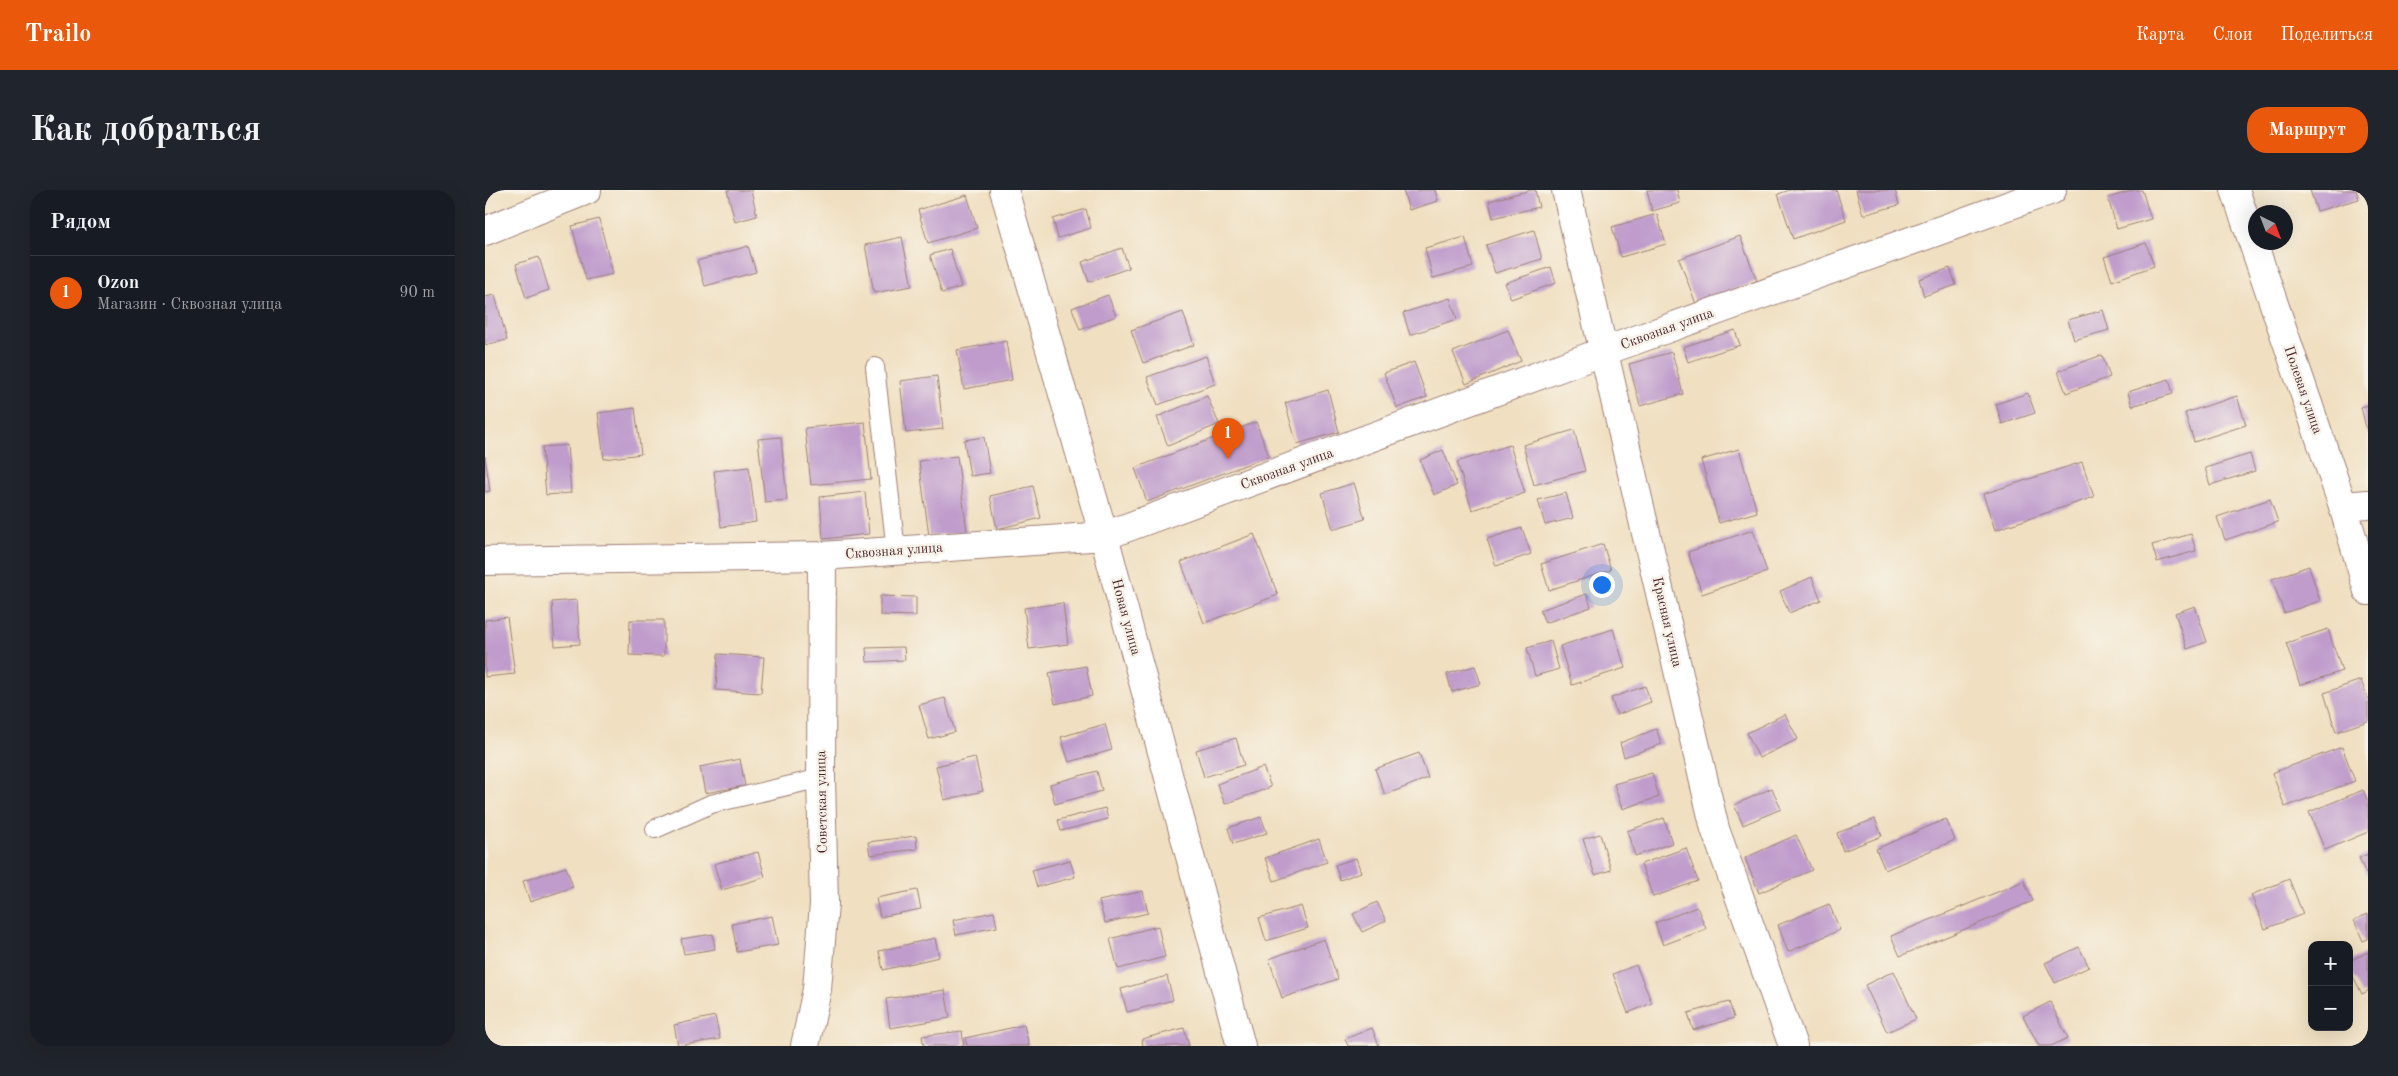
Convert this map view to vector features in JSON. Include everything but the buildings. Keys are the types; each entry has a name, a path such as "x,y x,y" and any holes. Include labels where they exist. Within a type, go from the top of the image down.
{"street":[{"path":"485,231 587,190"},
{"name":"Новая улица","path":"1004,190 1104,536 1241,1046"},
{"name":"Красная улица","path":"1566,190 1715,829 1793,1046"},
{"name":"Сквозная улица","path":"485,561 822,556 1104,536 1605,351 2052,190"},
{"name":"Полевая улица","path":"2235,190 2355,505 2368,591"},
{"name":"Советская улица","path":"805,1046 817,989 824,904 821,778 822,556"}],"lane":[{"path":"875,367 896,551"},
{"path":"655,829 711,804 821,778"}],"place":[{"name":"Ozon","path":"1228,459"}]}
